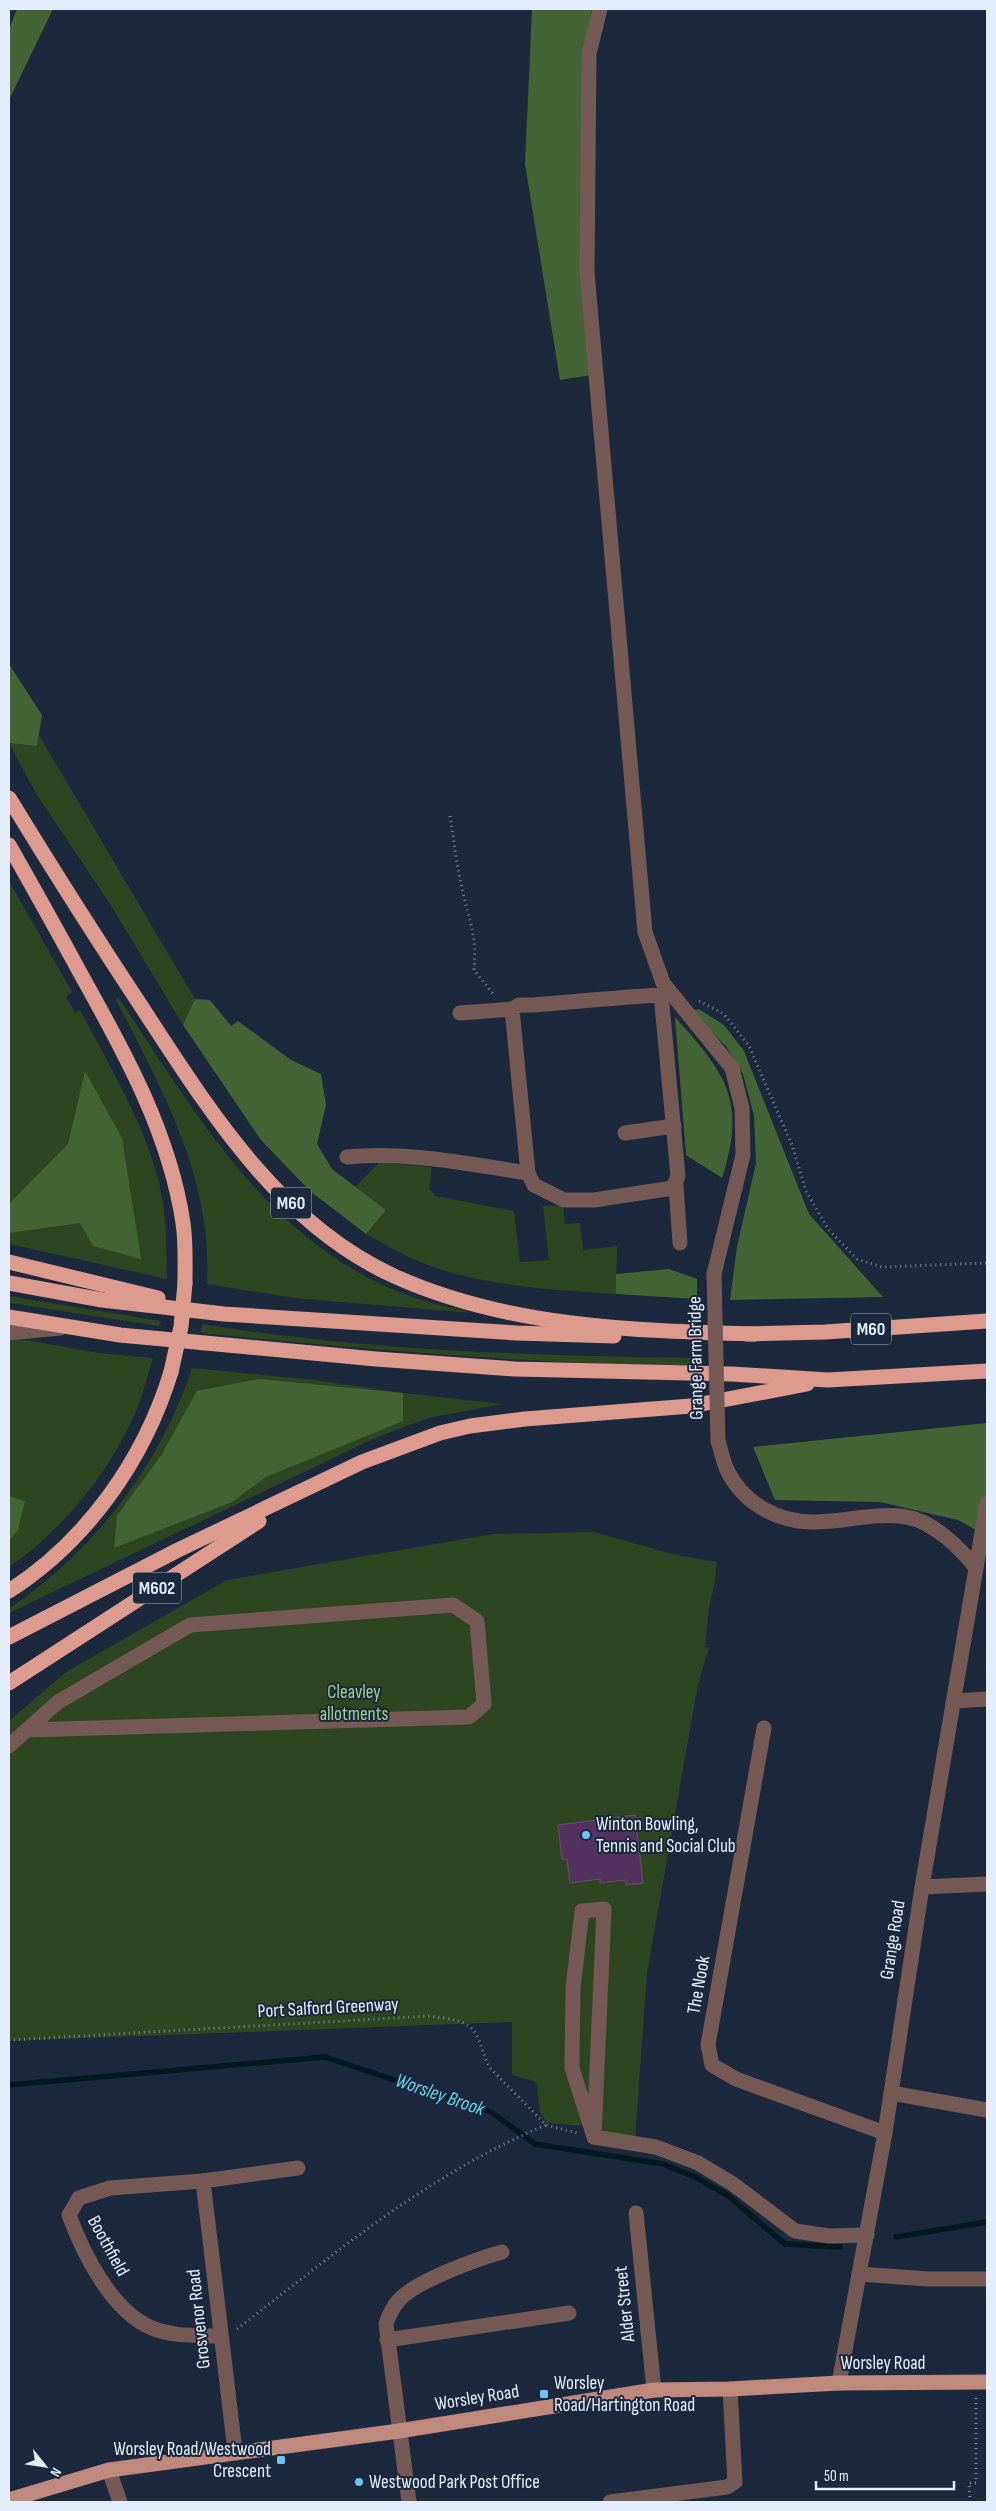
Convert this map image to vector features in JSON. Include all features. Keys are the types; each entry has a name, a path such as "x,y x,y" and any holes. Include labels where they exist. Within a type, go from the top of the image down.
{"highway":[{"name":"M60","path":"9,798 121,975 223,1127 276,1188 335,1241 391,1274 417,1286 482,1306 602,1326 675,1332 755,1334"},
{"path":"9,846 136,1076 154,1119 180,1209 185,1253 185,1284 181,1327 171,1372 160,1405 144,1440 104,1502 75,1536 9,1591"},
{"name":"M60","path":"9,1262 224,1314"},
{"name":"M60","path":"9,1283 102,1300 224,1314 576,1335 634,1337 825,1332 987,1321"},
{"path":"9,1317 120,1335 376,1359 515,1369 732,1374 828,1380 987,1371"},
{"path":"9,1637 178,1550 362,1462 408,1443 470,1426 569,1415 691,1406 828,1380"},
{"name":"M602","path":"9,1683 304,1491"}],"main road":[{"name":"Worsley Road","path":"9,2500 109,2470 400,2431 654,2390 730,2390 839,2383 982,2382"}],"street":[{"name":"Grange Farm Bridge","path":"600,9 589,54 587,272 645,932 667,994 732,1068 742,1108 743,1154 714,1274 718,1441 727,1470 744,1496 760,1507 779,1516 813,1522 879,1516 908,1517 931,1528 958,1546 976,1568"},
{"path":"460,1013 508,1009 519,1005 667,994 680,1243"},
{"path":"508,1009 528,1173 534,1185 564,1200 594,1200 673,1188 676,1185"},
{"path":"625,1133 674,1126"},
{"path":"347,1157 379,1154 466,1163 528,1173"},
{"path":"9,1333 69,1327"},
{"name":"Grange Road","path":"839,2383 885,2133 922,1886 987,1503"},
{"path":"9,1746 58,1702 190,1625 453,1605 477,1621 484,1704 470,1717 27,1730"},
{"path":"954,1701 987,1699"},
{"name":"The Nook","path":"764,1728 708,2045 712,2065 736,2079 885,2133"},
{"path":"922,1886 987,1884"},
{"path":"604,1909 594,2137 572,2068 573,1988 582,1911 604,1909"},
{"path":"890,2093 987,2110"},
{"path":"594,2137 656,2147 698,2163 733,2184 795,2231 829,2236 866,2235"},
{"name":"Boothfield","path":"220,2336 177,2334 151,2328 122,2309 80,2244 69,2215 79,2198 110,2188 203,2181 298,2168"},
{"name":"Grosvenor Road","path":"203,2181 235,2452"},
{"name":"Alder Street","path":"636,2213 654,2390"},
{"path":"409,2502 386,2324 391,2312 409,2291 465,2264 502,2252"},
{"path":"859,2274 928,2279 984,2279"},
{"path":"387,2340 569,2313"},
{"path":"610,2502 727,2487 736,2482 730,2390"},
{"path":"109,2470 120,2502"}],"path":[{"path":"450,816 463,894 473,926 476,952 474,970 508,1009"},
{"path":"667,994 701,1001 724,1014 749,1046 792,1145 806,1191 828,1229 857,1259 882,1267 987,1263"},
{"name":"Port Salford Greenway","path":"9,2040 430,2016 461,2021 473,2029 479,2039 484,2057 490,2068 546,2125"},
{"path":"220,2336 237,2330 406,2200 473,2159 546,2125 594,2137"},
{"path":"970,2502 969,2483 976,2483 982,2382"}],"green space":[{"path":"17,9 53,9 9,100 9,29"},
{"path":"532,9 592,9 583,51 591,375 560,380 525,164"},
{"path":"9,664 42,715 37,746 9,743"},
{"path":"39,735 195,999 183,1025 112,907 35,792 9,743 37,746"},
{"path":"9,881 72,992 66,997 75,1013 80,1010 119,1082 142,1132 152,1158 164,1210 167,1279 9,1244"},
{"path":"118,997 207,1129 240,1170 275,1208 314,1243 358,1272 407,1295 472,1313 294,1298 207,1284 207,1246 202,1208 193,1172 167,1102 116,1000"},
{"path":"195,999 210,1000 231,1026 238,1021 291,1060 321,1074 326,1105 317,1144 332,1169 386,1210 366,1234 310,1191 261,1140 183,1025"},
{"path":"699,1009 724,1025 744,1051 809,1214 883,1297 730,1300 737,1247 756,1163 754,1116 743,1074 726,1046 691,1011"},
{"path":"675,1017 707,1055 727,1089 731,1108 732,1128 729,1151 722,1178 686,1155"},
{"path":"85,1071 122,1138 141,1259 93,1246 80,1223 9,1233 9,1204 68,1144"},
{"path":"380,1162 432,1167 429,1189 436,1196 514,1211 520,1262 549,1260 543,1206 563,1205 565,1224 580,1223 583,1250 617,1246 616,1294 497,1283 450,1272 420,1262 396,1251 366,1234 386,1210 355,1187"},
{"path":"669,1269 697,1279 697,1299 616,1294 616,1274"},
{"path":"9,1296 161,1321 159,1326 9,1303"},
{"path":"202,1324 263,1333 388,1346 575,1356 699,1358 700,1366 512,1359 326,1345 201,1333"},
{"path":"9,1337 99,1353 153,1358 134,1416 111,1459 97,1480 82,1500 48,1536 9,1567"},
{"path":"192,1368 316,1380 403,1393 503,1404 428,1418 373,1439 9,1613 9,1609 40,1586 69,1560 96,1533 120,1504 162,1439 178,1405"},
{"path":"259,1379 403,1393 403,1421 266,1477 232,1502 114,1548 117,1516 162,1454 197,1391"},
{"path":"987,1423 987,1536 958,1520 880,1502 775,1500 753,1447"},
{"path":"9,1496 25,1501 18,1530 9,1541"},
{"name":"Cleavley allotments","path":"594,1532 676,1555 717,1562 714,1587 709,1606 705,1647 709,1648 698,1684 647,1973 635,2141 584,2126 547,2123 540,2113 537,2085 534,2081 512,2075 512,2022 9,2041 9,1721 66,1672 227,1580 493,1534"}],"building":[{"path":"635,1815 643,1883 626,1885 626,1880 600,1883 600,1879 570,1883 567,1859 562,1859 558,1825"}],"waterway":[{"name":"Worsley Brook","path":"9,2085 325,2057 491,2112 535,2144 663,2164 695,2177 727,2195 785,2244 840,2247"},
{"name":"Worsley Brook","path":"896,2237 987,2222"}],"place":[{"name":"Winton Bowling, Tennis and Social Club","path":"586,1835"},
{"name":"Worsley Road/Hartington Road","path":"544,2394"},
{"name":"Worsley Road/Westwood Crescent","path":"281,2460"},
{"name":"Westwood Park Post Office","path":"359,2482"}]}
